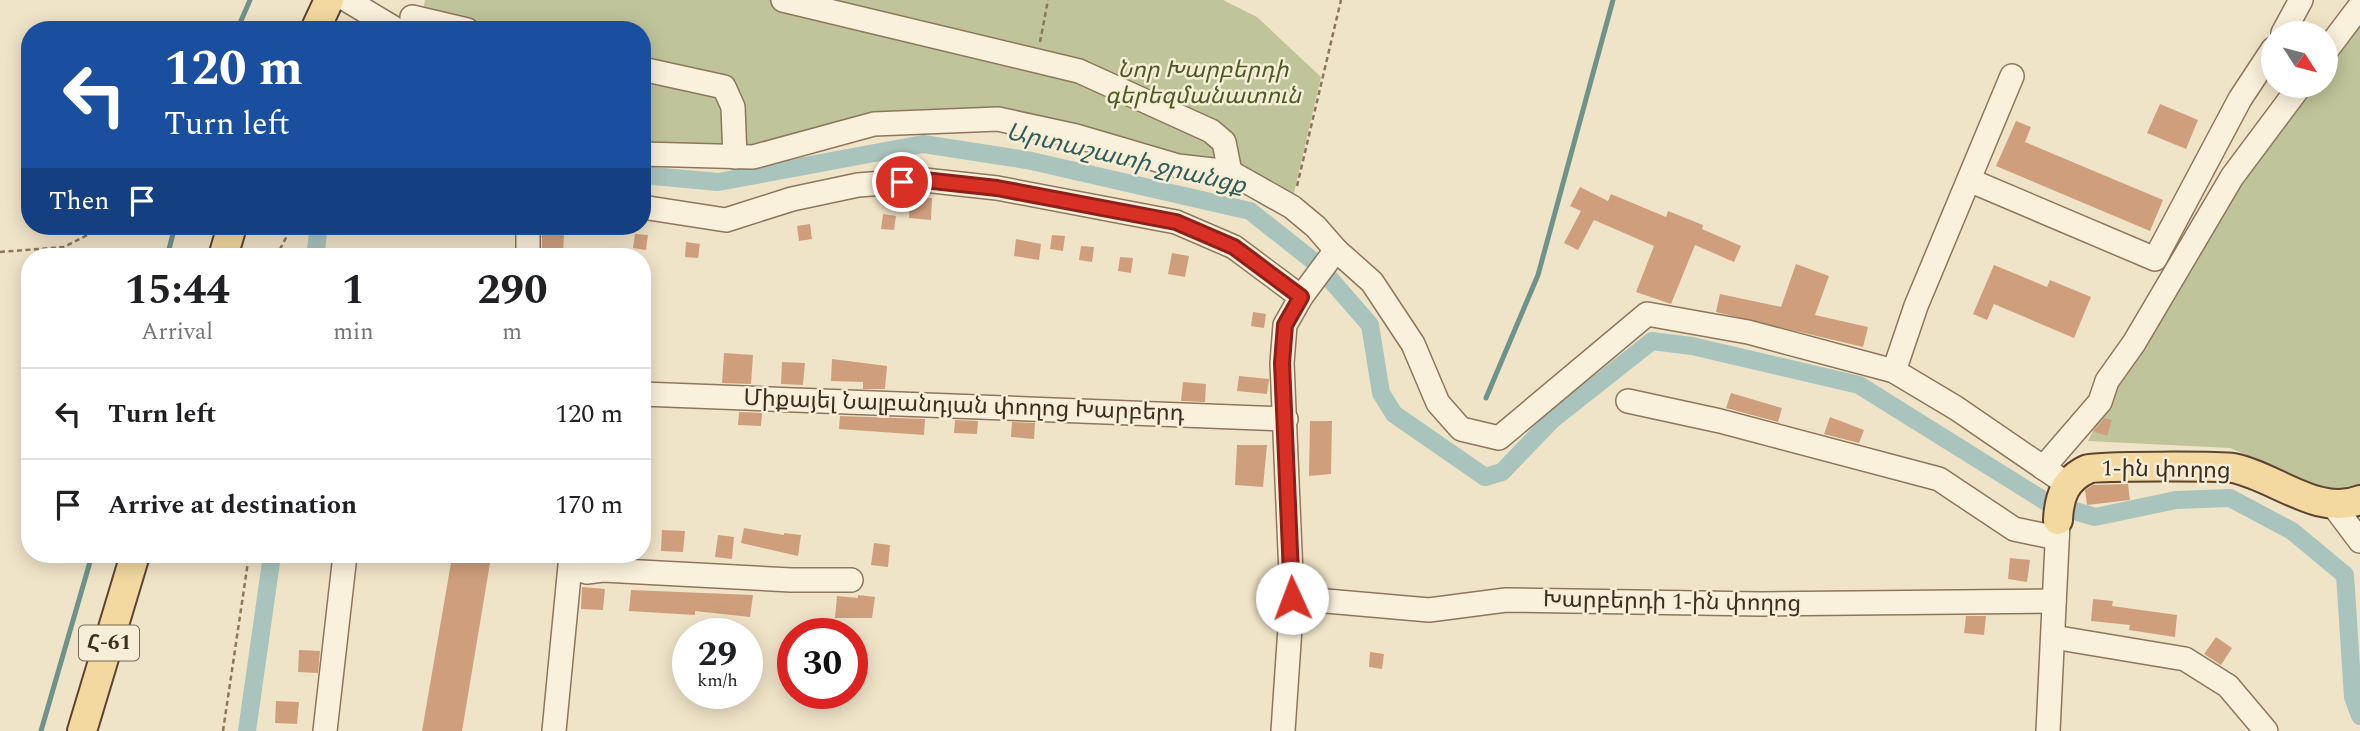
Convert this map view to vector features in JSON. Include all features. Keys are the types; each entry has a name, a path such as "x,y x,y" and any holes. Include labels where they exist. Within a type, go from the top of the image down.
{"main road":[{"path":"319,21 329,0"},
{"name":"1-ին փողոց","path":"2060,509 2090,468 2232,468 2347,503"},
{"name":"Հ-61","path":"82,731 133,563"}],"street":[{"path":"346,0 407,19"},
{"path":"783,0 1079,71 1211,131 1224,142 1230,172"},
{"path":"2290,21 2301,0"},
{"path":"2338,35 2360,6"},
{"path":"1969,180 2155,259 2240,99 2261,67"},
{"path":"651,71 724,87 733,107 735,157"},
{"path":"1894,372 1916,306 2012,76"},
{"path":"2043,468 2100,402 2107,381 2134,343 2232,177 2291,98"},
{"path":"651,154 753,158 874,124 998,119 1076,136 1178,166 1230,172 1292,206 1316,226 1336,250 1371,282 1413,344 1438,403 1461,429 1499,438 1647,314 1748,332 1894,372 1956,408 2043,468 2060,509 2048,731"},
{"path":"651,208 726,220 792,199 858,185 924,180 997,188 1176,222 1234,247 1301,297"},
{"path":"1283,731 1292,598 1282,363 1285,325 1301,297 1336,250"},
{"name":"Միքայել Նալբանդյան փողոց Խարբերդ","path":"651,394 1286,419"},
{"path":"1628,401 1720,421 1939,479 2014,528 2060,509"},
{"path":"2347,503 2360,541"},
{"path":"326,731 344,563"},
{"path":"554,731 565,597 571,563"},
{"path":"574,563 587,572 603,570 791,580 851,580"},
{"name":"Խարբերդի 1-ին փողոց","path":"1292,598 1429,610 1506,600 1761,604 2054,601"},
{"path":"2053,637 2185,659 2228,686 2266,731"}],"path":[{"path":"1037,59 1048,0"},
{"path":"1292,206 1341,0"},
{"path":"51,248 64,247 87,235"},
{"path":"0,252 21,250"},
{"path":"223,731 247,563"}],"green space":[{"name":"Նոր Խարբերդի գերեզմանատուն","path":"425,0 1223,0 1257,17 1321,77 1293,197 1031,123 881,118 756,161 651,149 651,21 421,21"},
{"path":"2360,15 2360,499 2357,502 2230,448 2088,441 2126,365 2232,182 2298,98 2338,98 2338,45"}],"building":[{"path":"2160,104 2198,120 2186,149 2147,133"},
{"path":"2016,121 2031,127 2025,142 2163,200 2150,231 1996,166"},
{"path":"1580,187 1608,201 1611,194 1666,217 1668,211 1703,225 1702,229 1741,246 1734,262 1695,245 1671,304 1636,292 1654,246 1594,220 1578,250 1564,243 1581,211 1570,206"},
{"path":"910,197 932,198 931,220 909,218"},
{"path":"883,214 896,216 894,230 881,229"},
{"path":"810,224 812,239 799,241 797,226"},
{"path":"542,235 564,235 563,248 542,248"},
{"path":"635,235 648,235 646,248 633,248"},
{"path":"1052,235 1065,236 1063,251 1050,249"},
{"path":"1016,239 1041,244 1039,260 1014,256"},
{"path":"686,242 700,244 698,258 685,257"},
{"path":"1081,246 1094,247 1092,262 1079,260"},
{"path":"1172,253 1189,256 1185,277 1168,274"},
{"path":"1120,257 1133,258 1131,273 1118,271"},
{"path":"1796,264 1829,276 1815,315 1868,327 1863,347 1716,312 1720,294 1781,307"},
{"path":"1994,265 2047,287 2050,280 2091,297 2074,338 1994,304 1987,320 1973,314"},
{"path":"1253,312 1266,314 1264,328 1251,326"},
{"path":"724,353 753,355 751,384 722,383"},
{"path":"832,359 887,366 885,389 863,389 863,382 831,381"},
{"path":"782,362 805,363 803,385 781,384"},
{"path":"1239,376 1269,379 1267,394 1237,391"},
{"path":"1183,382 1206,384 1205,402 1181,401"},
{"path":"1731,393 1782,408 1778,422 1726,408"},
{"path":"739,412 762,413 761,426 738,425"},
{"path":"840,416 925,419 924,435 839,429"},
{"path":"1830,417 1864,430 1859,443 1824,434"},
{"path":"2105,418 2112,420 2107,436 2093,431"},
{"path":"955,420 978,421 977,434 954,433"},
{"path":"1310,421 1332,421 1331,474 1309,476"},
{"path":"1012,422 1035,423 1034,439 1011,437"},
{"path":"1237,445 1267,445 1263,487 1235,485"},
{"path":"2128,484 2130,500 2087,505 2085,490 2093,485"},
{"path":"744,528 801,535 798,556 741,543"},
{"path":"662,530 685,531 683,552 661,551"},
{"path":"718,535 734,537 732,559 715,557"},
{"path":"874,543 890,545 888,567 871,565"},
{"path":"2010,558 2030,560 2027,582 2008,579"},
{"path":"451,563 490,563 462,731 422,731"},
{"path":"582,587 605,589 603,610 581,609"},
{"path":"631,590 753,595 750,617 695,611 695,615 629,611"},
{"path":"858,595 875,597 872,618 835,618 837,596 858,598"},
{"path":"2093,599 2113,601 2112,606 2177,615 2175,637 2129,630 2130,625 2091,621"},
{"path":"1966,616 1986,616 1984,635 1964,633"},
{"path":"2216,637 2232,648 2221,665 2204,654"},
{"path":"299,650 320,651 318,673 298,672"},
{"path":"1370,652 1384,654 1382,669 1369,667"},
{"path":"276,701 299,702 297,724 275,723"}],"waterway":[{"path":"241,21 250,0"},
{"path":"1486,398 1538,275 1613,0"},
{"name":"Արտաշատի ջրանցք","path":"651,176 718,182 923,144 1027,160 1250,211 1317,264 1370,325 1381,393 1394,414 1485,477 1502,472 1552,420 1652,341 1692,346 1859,385 2048,503 2095,517 2176,500 2230,498 2292,531 2345,575 2353,697 2360,716"},
{"path":"169,248 173,235"},
{"name":"Արտաշատի ջրանցք","path":"316,248 318,235"},
{"path":"41,731 90,563"},
{"name":"Արտաշատի ջրանցք","path":"247,731 271,563"}],"route":[{"path":"902,182 924,180 997,188 1176,222 1234,247 1301,297 1285,325 1282,363 1292,598"}]}
